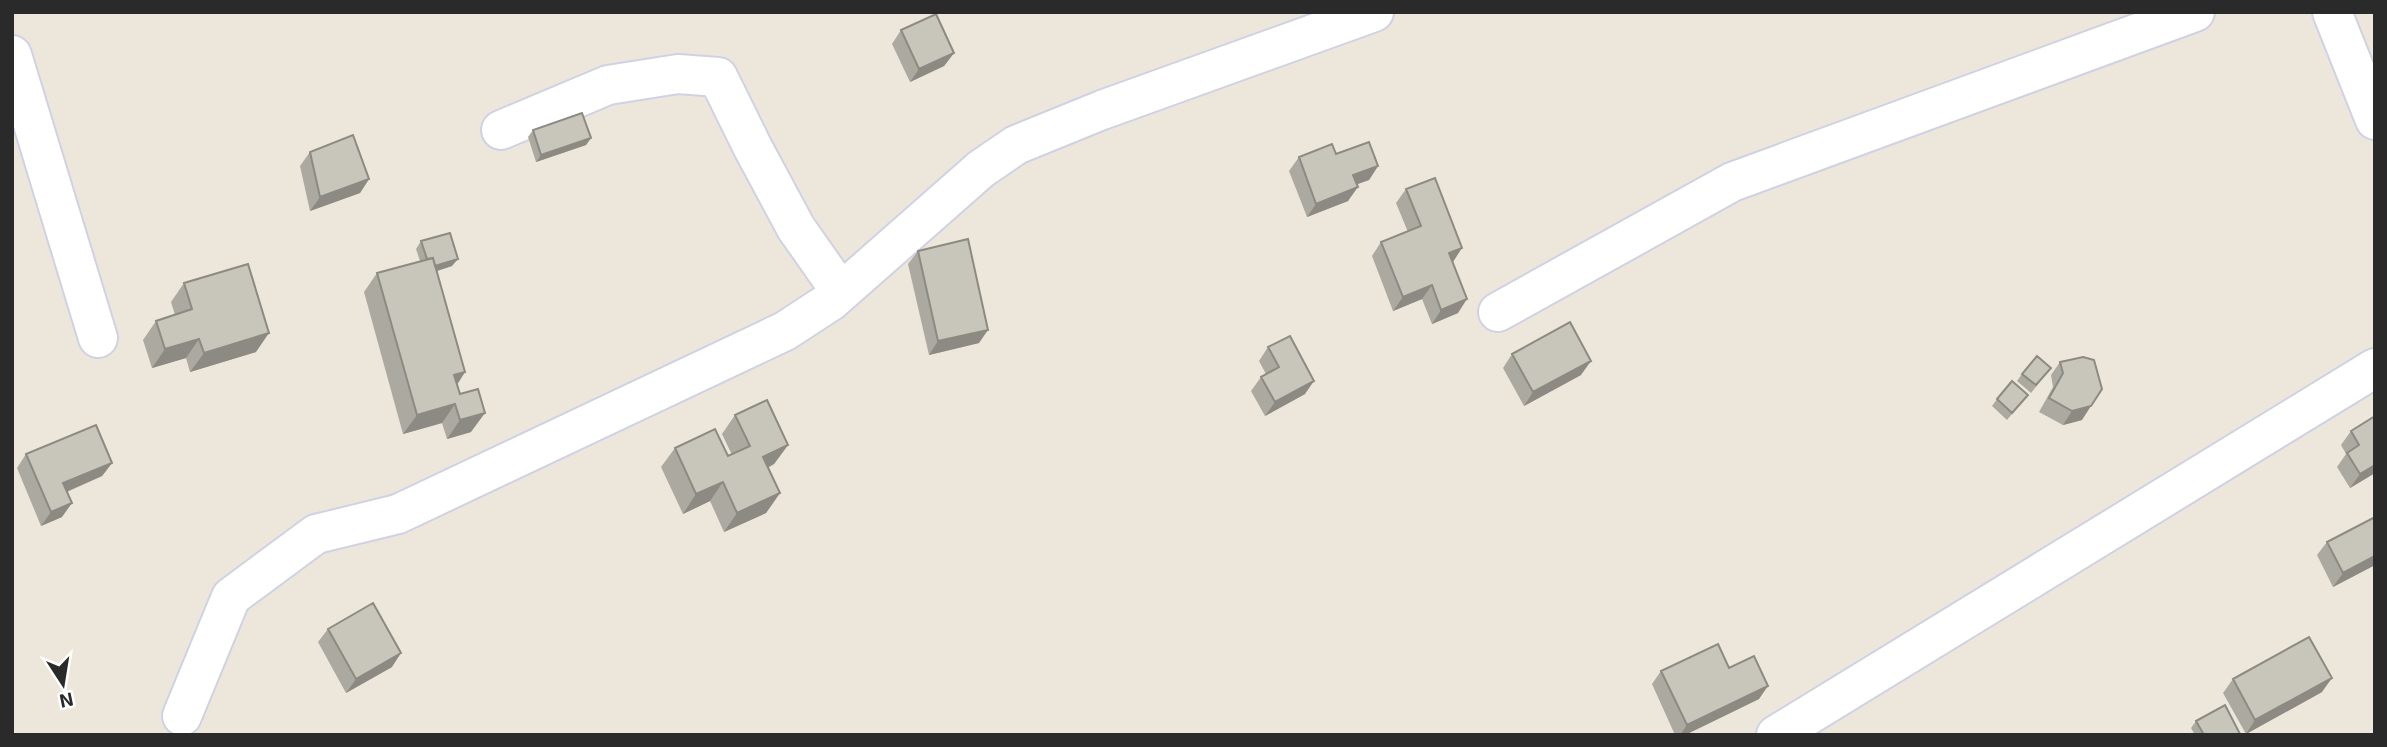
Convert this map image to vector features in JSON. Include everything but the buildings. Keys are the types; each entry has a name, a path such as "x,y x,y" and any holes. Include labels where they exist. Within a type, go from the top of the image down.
{"street":[{"path":"182,716 231,597 316,534 398,514 785,331 842,292 981,169 1016,145 1102,110 1374,12"},
{"path":"1498,312 1732,182 2195,12"},
{"path":"2332,12 2375,120"},
{"path":"12,55 98,338"},
{"path":"501,131 608,85 678,74 718,77 796,228 842,292"},
{"path":"1776,735 2375,368"}]}
